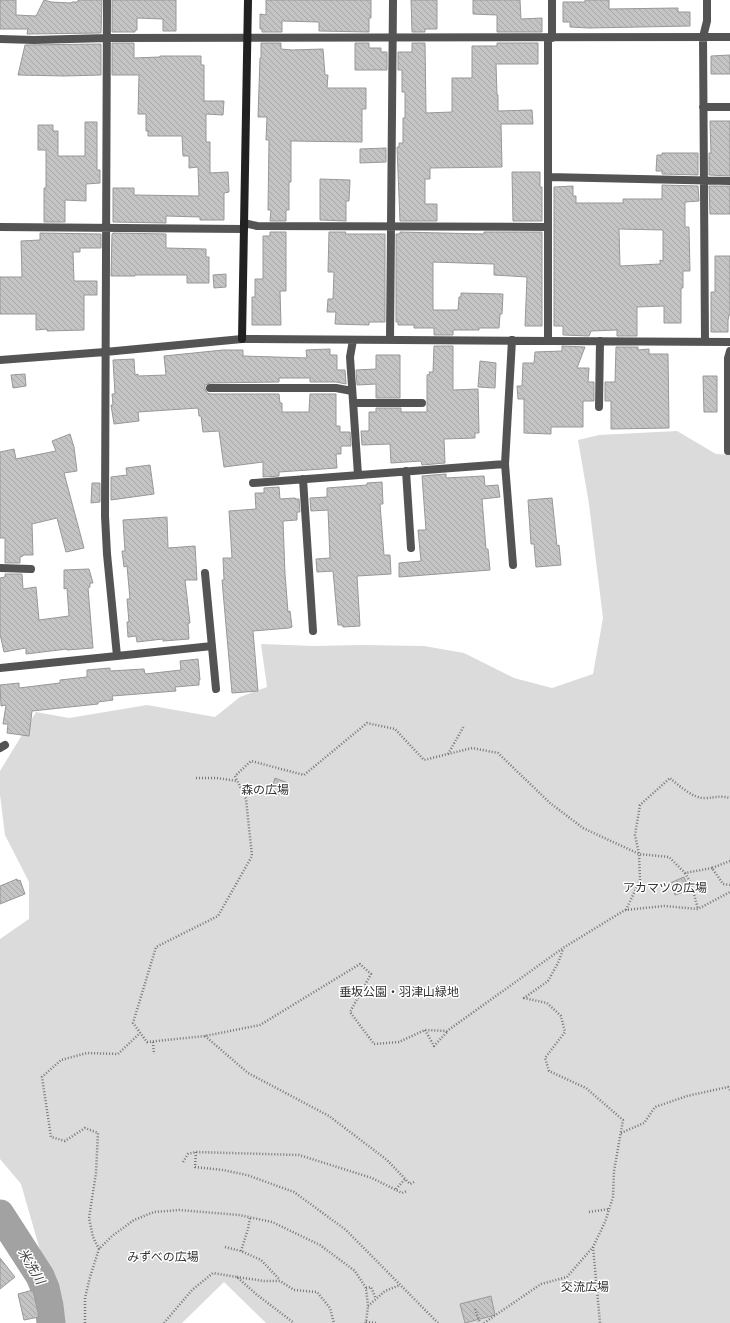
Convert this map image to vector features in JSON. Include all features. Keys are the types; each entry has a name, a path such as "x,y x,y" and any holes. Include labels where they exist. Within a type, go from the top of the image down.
{"street":[{"path":"107,0 105,516 107,554 117,656"},
{"path":"242,339 248,0"},
{"path":"390,340 393,0"},
{"path":"548,341 547,227 552,0"},
{"path":"705,342 703,37 707,21 707,0"},
{"path":"0,39 730,37"},
{"path":"703,106 730,107"},
{"path":"548,177 730,181"},
{"path":"0,227 547,227"},
{"path":"0,360 242,339 730,342"},
{"path":"353,340 350,357 358,475"},
{"path":"512,340 505,464 513,565"},
{"path":"599,407 600,341"},
{"path":"728,451 728,358 730,351"},
{"path":"210,388 336,388 352,391"},
{"path":"353,403 422,403"},
{"path":"252,483 505,464"},
{"path":"406,472 411,548"},
{"path":"303,479 313,631"},
{"path":"0,568 31,569"},
{"path":"205,573 216,689"},
{"path":"0,668 212,646"}],"path":[{"path":"447,1031 425,1030 399,1042 374,1044 350,1012 371,974 360,964 260,1025 205,1036 153,1042 147,1042 140,1033 133,1023 156,947 218,916 252,856 246,799 235,776 251,761 304,775 367,723 395,729 424,760 472,748 498,753 550,803 583,828 639,854 669,857 685,873 691,883 698,909"},
{"path":"448,754 464,726"},
{"path":"196,778 217,778 238,781"},
{"path":"626,910 640,880 639,854 635,835 640,805 670,778 683,790 704,799 720,796 730,798"},
{"path":"685,873 712,868 730,861"},
{"path":"712,868 723,884 730,885"},
{"path":"425,1030 434,1046 447,1031 563,948 626,910 664,906 698,909 730,892"},
{"path":"484,1323 541,1284 567,1277 593,1247 605,1222 613,1197 614,1172 623,1120 586,1088 549,1071 545,1058 565,1032 561,1016 547,1003 524,998 548,981 559,961 563,948"},
{"path":"99,1249 93,1237 89,1218 96,1173 98,1133 85,1128 65,1141 51,1137 42,1077 61,1060 87,1053 118,1054 140,1033"},
{"path":"205,1036 248,1073 329,1116 387,1160 410,1184 414,1182"},
{"path":"153,1042 154,1054"},
{"path":"621,1133 644,1123 656,1108 687,1096 728,1087 730,1090"},
{"path":"196,1152 195,1167 223,1170 247,1175 294,1192 346,1230 438,1323"},
{"path":"183,1162 188,1154 196,1152 299,1155 372,1178 402,1193 407,1191"},
{"path":"396,1189 405,1179"},
{"path":"589,1212 609,1209"},
{"path":"85,1323 85,1298 99,1249 112,1236 134,1220 154,1212 179,1210 239,1215 272,1222 320,1245 355,1271 366,1288 368,1306 365,1322 377,1323"},
{"path":"241,1251 250,1218"},
{"path":"225,1247 241,1251 262,1260 280,1281 294,1290 317,1292 330,1308 334,1323"},
{"path":"593,1247 600,1323"},
{"path":"164,1323 192,1290 213,1273 264,1281 280,1281"},
{"path":"237,1277 256,1294 294,1323"},
{"path":"368,1306 385,1291 400,1284"},
{"path":"366,1288 371,1288 376,1299"},
{"path":"475,1309 480,1323"}],"green space":[{"name":"垂坂公園・羽津山緑地","path":"677,431 716,454 730,455 730,1323 266,1323 224,1282 182,1323 54,1323 50,1285 21,1184 0,1159 0,939 29,919 29,882 5,835 0,795 0,771 36,712 69,718 147,705 215,717 240,697 267,687 261,644 314,646 424,646 464,653 514,678 552,688 593,674 603,618 589,504 578,440 599,435"}],"building":[{"path":"0,0 16,0 16,15 36,16 44,0 51,2 71,3 78,2 78,0 102,0 101,33 27,34 28,29 0,29"},
{"path":"112,0 176,0 176,31 163,31 163,19 137,18 137,30 135,30 135,32 112,32"},
{"path":"266,0 371,0 369,32 319,31 319,22 282,21 282,32 262,32 262,29 260,29 260,14 266,15"},
{"path":"411,0 437,0 437,29 425,29 425,32 412,32"},
{"path":"473,0 520,0 521,19 542,18 542,32 497,32 497,15 473,14"},
{"path":"585,0 609,0 609,9 678,8 678,12 690,12 690,26 589,28 570,27 570,22 563,22 563,2 585,2"},
{"path":"112,43 134,43 134,58 160,56 201,56 201,65 204,65 204,101 224,101 223,115 206,114 206,142 210,142 210,173 228,172 229,192 224,193 224,220 200,220 200,217 166,216 166,223 113,222 113,188 134,188 134,195 199,196 198,167 189,168 189,156 183,156 182,136 148,136 148,131 146,131 146,114 138,114 139,75 112,75"},
{"path":"261,43 281,43 281,49 323,49 325,75 328,75 327,88 366,88 366,109 362,109 362,142 291,141 291,182 289,182 289,210 286,210 286,221 270,221 271,210 268,210 269,140 266,140 267,117 258,117"},
{"path":"355,43 369,43 369,48 381,48 381,52 387,52 387,70 355,70"},
{"path":"412,43 425,43 426,113 452,112 452,78 472,78 472,46 497,46 497,43 538,43 538,64 496,64 498,111 532,110 533,124 501,124 502,167 430,168 430,179 425,179 425,204 437,204 437,221 400,221 397,147 399,147 399,143 403,143 405,92 402,92 402,70 398,70 398,52 412,52"},
{"path":"101,44 101,75 18,75 25,45"},
{"path":"730,55 730,74 711,74 711,56"},
{"path":"710,121 730,121 730,176 709,175 709,153 711,153"},
{"path":"85,122 97,122 97,170 100,170 100,183 86,184 86,201 65,200 65,222 44,222 46,150 38,150 38,125 53,125 53,131 58,131 58,156 85,156"},
{"path":"386,148 386,162 360,163 360,149"},
{"path":"662,153 698,153 698,175 662,174 662,171 656,171 657,155 662,155"},
{"path":"512,172 540,172 540,187 542,187 542,221 513,221"},
{"path":"320,179 350,180 349,201 346,201 346,221 320,220"},
{"path":"662,185 698,186 699,201 685,202 685,227 689,227 690,271 683,271 683,288 681,288 681,323 664,323 664,306 637,307 637,336 617,336 617,330 591,331 589,336 563,335 563,326 554,326 554,187 573,186 573,196 576,196 576,203 623,203 623,199 662,199","holes":["619,229 663,230 663,261 660,260 660,264 620,266"]},
{"path":"709,186 730,186 730,214 710,214"},
{"path":"270,232 286,232 286,291 280,291 281,325 252,325 252,297 255,297 255,279 263,279 263,236 270,236"},
{"path":"329,232 346,232 345,234 385,234 385,322 369,322 369,325 335,324 336,312 327,312 328,299 333,299 334,272 328,272"},
{"path":"400,232 484,234 484,232 542,232 542,326 525,326 527,277 494,275 494,264 433,262 433,310 458,310 459,297 461,297 461,293 503,294 502,314 500,314 499,328 453,330 453,335 434,335 434,328 414,328 414,325 398,325 398,322 396,322 396,234 400,234"},
{"path":"40,233 101,234 101,248 80,248 80,252 73,252 74,281 97,281 97,295 84,295 84,330 36,330 36,314 0,314 0,277 22,277 21,241 40,240"},
{"path":"113,233 166,234 166,248 206,249 206,257 209,257 209,283 187,283 187,275 111,276"},
{"path":"715,256 730,256 730,315 728,320 728,332 711,332 711,292 715,292"},
{"path":"226,274 226,287 214,288 213,275"},
{"path":"434,346 453,346 453,390 478,389 479,433 475,433 475,438 444,439 445,463 422,465 421,461 391,463 390,444 362,445 361,431 369,431 369,412 376,412 376,408 401,408 401,412 427,412 427,375 430,374 429,372 433,372"},
{"path":"562,346 585,347 577,368 589,368 588,382 594,382 594,401 583,401 583,427 551,427 551,434 524,433 524,399 518,399 517,386 522,386 523,363 534,363 535,352 562,351"},
{"path":"616,347 638,347 638,350 649,349 649,354 668,354 669,428 611,429 611,401 605,401 605,382 615,382"},
{"path":"330,349 330,355 337,355 337,370 345,370 346,384 336,382 310,382 310,378 279,378 279,382 210,383 205,385 205,388 207,393 210,394 279,394 280,403 282,403 282,412 309,412 310,394 336,394 336,426 340,426 340,432 350,432 351,446 341,446 341,454 336,454 337,468 279,472 279,476 263,477 263,462 224,467 219,431 203,432 201,416 199,416 198,408 138,412 139,421 114,424 111,405 113,405 112,394 115,394 113,360 134,359 135,375 138,374 138,376 166,375 164,356 223,350 243,350 243,356 307,358 306,350"},
{"path":"376,355 400,355 400,398 376,398 376,384 357,385 356,370 376,369"},
{"path":"480,361 496,363 495,388 478,387"},
{"path":"25,374 26,386 13,388 11,375"},
{"path":"703,376 717,376 717,412 704,412"},
{"path":"70,434 74,447 77,471 64,473 84,548 66,552 57,518 32,524 33,555 23,555 20,557 20,563 5,563 5,538 0,538 0,452 14,449 16,459 56,451 52,441"},
{"path":"150,465 154,494 111,500 111,477 127,475 126,468"},
{"path":"446,474 446,478 484,476 485,486 498,485 500,497 482,499 486,549 488,549 490,570 399,577 399,563 421,561 418,530 426,530 422,476"},
{"path":"382,482 383,504 380,504 384,555 390,555 391,574 357,576 360,626 343,627 342,625 338,625 333,571 317,572 316,559 330,558 328,510 311,511 310,498 327,497 327,488 367,485 367,483"},
{"path":"92,483 100,483 100,502 91,503"},
{"path":"279,487 280,499 299,499 300,512 297,512 297,520 283,521 288,612 290,611 292,627 253,631 258,691 232,693 222,580 224,580 223,558 232,558 229,511 256,509 255,493 264,493 264,488"},
{"path":"552,498 557,546 559,545 561,565 536,567 534,544 531,544 528,500"},
{"path":"167,517 168,548 195,546 197,580 185,580 190,623 188,623 189,639 163,641 163,639 137,642 136,636 128,637 127,622 129,622 127,599 130,599 127,566 124,567 122,551 125,551 123,520"},
{"path":"89,569 93,583 90,583 90,587 88,588 93,648 67,649 26,654 26,648 4,652 0,634 0,578 5,577 5,574 22,574 23,589 36,587 39,620 69,616 67,588 64,589 64,570"},
{"path":"198,659 199,685 175,687 176,691 112,696 113,700 98,702 98,704 32,711 29,736 7,733 8,724 3,724 6,705 1,706 0,685 19,683 19,688 60,683 60,680 87,677 87,670 110,668 110,671 144,669 145,674 181,670 180,661"},
{"path":"275,778 288,783 284,796 271,792"},
{"path":"684,877 689,890 675,895 670,883"},
{"path":"17,879 18,881 20,880 25,894 0,904 0,886"},
{"path":"0,1258 15,1277 0,1289"},
{"path":"33,1290 39,1317 24,1320 18,1294"},
{"path":"491,1296 495,1315 465,1323 460,1304"}],"waterway":[{"name":"米洗川","path":"0,1214 40,1276 45,1288 51,1323"}],"park label":[{"name":"森の広場","path":"265,790"},
{"name":"アカマツの広場","path":"665,888"},
{"name":"みずべの広場","path":"163,1257"},
{"name":"交流広場","path":"585,1287"}]}
